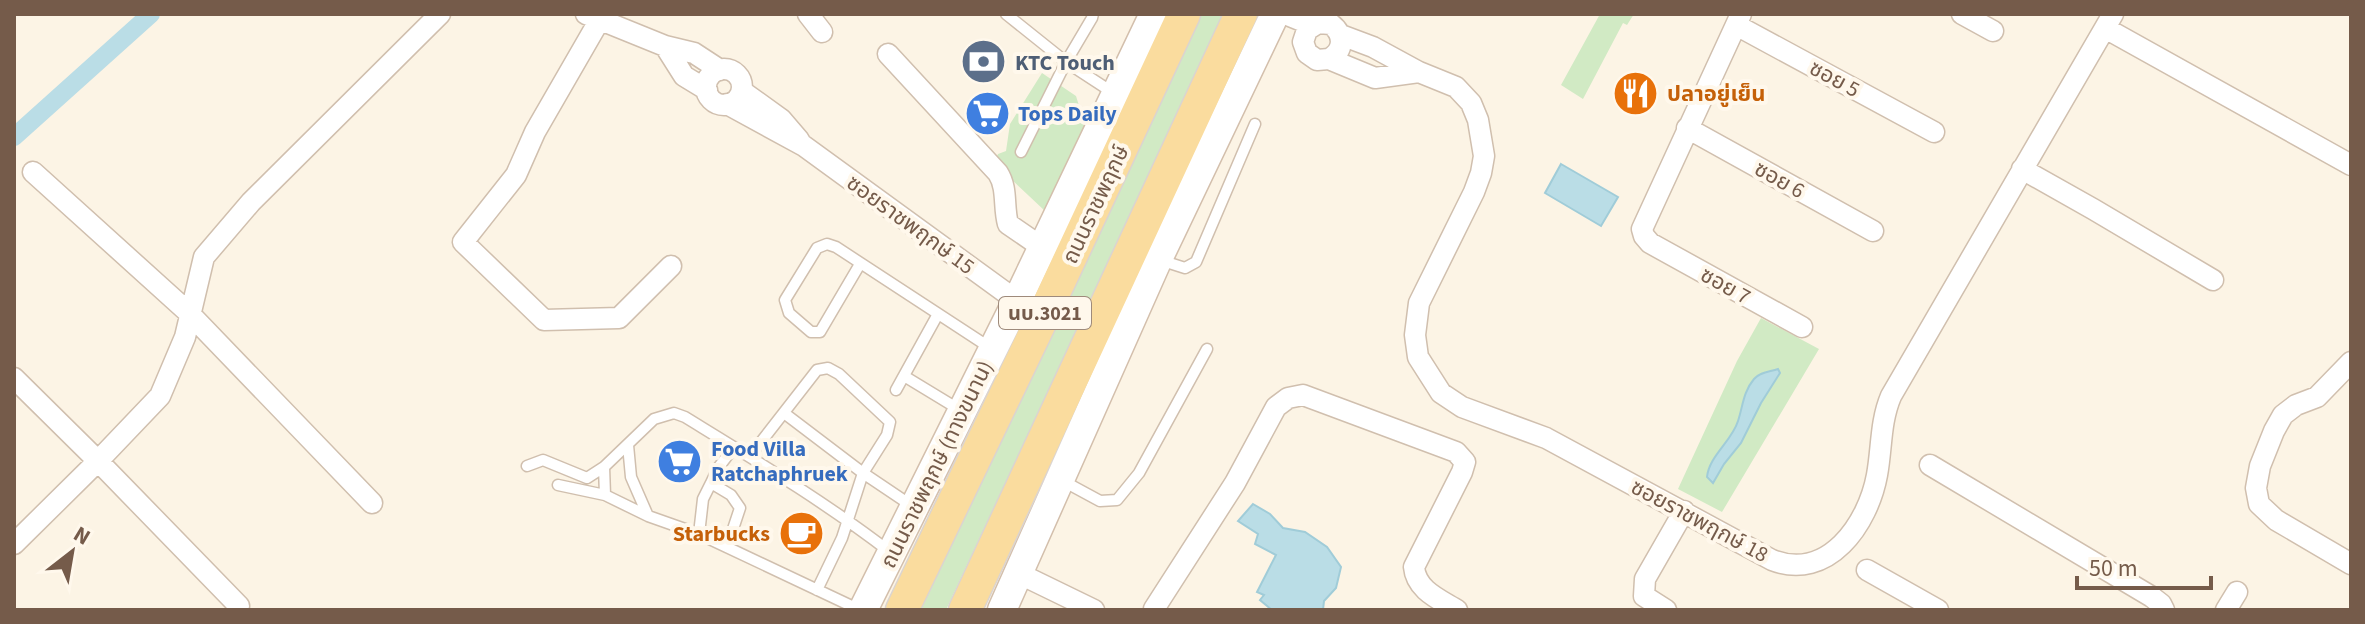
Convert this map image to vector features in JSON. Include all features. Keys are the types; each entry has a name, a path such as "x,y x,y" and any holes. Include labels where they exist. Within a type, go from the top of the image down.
{"main road":[{"name":"ถนนราชพฤกษ์ (ทางขนาน)","path":"862,610 1043,248 1154,14"},
{"name":"ถนนราชพฤกษ์","path":"902,606 1038,327 1184,14"},
{"path":"1002,610 1267,18"},
{"name":"นบ.3021","path":"965,610 1267,18"},
{"path":"971,610 998,542"}],"street":[{"path":"14,544 160,396 185,337 204,257 251,202 440,14"},
{"path":"808,14 822,32"},
{"path":"1962,14 1993,31"},
{"path":"593,18 516,175 463,242 544,320 619,318 671,266"},
{"name":"ซอยราชพฤกษ์ 15","path":"593,18 665,46 694,53 720,70 737,74 742,85 735,98"},
{"name":"ซอยราชพฤกษ์ 18","path":"1267,18 1312,25 1331,24 1341,35 1456,87 1471,103 1478,120 1484,156 1474,192 1419,303 1415,335 1418,357 1448,399 1546,438 1786,565 1820,561 1837,550 1868,506 1877,475 1883,414 1891,396 2109,21"},
{"name":"ซอยราชพฤกษ์ 18","path":"1267,18 1317,60 1332,58 1375,78 1419,72"},
{"path":"1687,128 1738,19"},
{"name":"ซอย 5","path":"1738,19 1934,132"},
{"path":"2109,21 2351,165"},
{"path":"1305,49 1304,36 1312,25"},
{"path":"1332,58 1341,47 1341,35"},
{"name":"ซอยราชพฤกษ์ 15","path":"665,46 684,76 707,90 716,103 735,98 781,119 804,146 1017,301"},
{"path":"888,54 998,173 1005,184 1004,211 1008,224 1043,248"},
{"path":"707,90 708,79 720,70"},
{"name":"ซอย 6","path":"1687,128 1873,231"},
{"name":"ซอย 7","path":"1687,128 1642,229 1644,236 1650,243 1802,327"},
{"path":"2022,169 2213,280"},
{"path":"33,172 189,313 372,503"},
{"path":"2351,362 2317,397 2296,405 2283,415 2260,466 2256,488 2259,504 2276,520 2351,564"},
{"path":"14,378 239,606"},
{"path":"1154,610 1235,483 1276,407 1288,398 1303,395 1456,452 1465,462 1414,567 1415,578 1425,590 1457,610"},
{"path":"1930,465 2152,597 2164,610"},
{"path":"1666,610 1644,596 1645,579 1684,511"},
{"path":"1867,570 1938,610"},
{"path":"1020,574 1094,610"},
{"path":"2226,610 2237,592"}],"lane":[{"path":"1006,14 1066,62 1116,95"},
{"path":"1021,152 1093,14"},
{"path":"1158,259 1185,268 1196,262 1255,124"},
{"path":"860,264 820,332 811,332 789,313 785,300 817,248 827,244 836,247 993,349"},
{"path":"896,390 938,314"},
{"path":"1061,481 1100,501 1117,500 1139,473 1207,349"},
{"path":"750,456 817,370 828,368 839,374 890,422 887,435 863,473 848,520 817,590"},
{"path":"904,376 962,411"},
{"path":"527,466 543,460 587,478 604,467 654,419 674,413 750,456 848,520 891,553"},
{"path":"784,413 913,507"},
{"path":"628,445 631,477 648,516"},
{"path":"699,534 703,499 718,468 734,447"},
{"path":"604,467 605,495"},
{"path":"711,483 731,495 740,508 727,547"},
{"path":"558,485 605,495 648,516 699,534 862,610"}],"green space":[{"path":"1201,14 1224,14 946,610 921,610"},
{"path":"1600,14 1634,14 1627,25 1623,23 1583,99 1561,85"},
{"path":"1042,73 1076,96 1085,125 1045,211 994,163 998,154 1006,151 1010,124"},
{"path":"1761,318 1819,349 1722,512 1678,489 1737,361"}],"water":[{"path":"1561,164 1618,197 1601,226 1545,193"},
{"path":"1778,369 1780,373 1741,443 1713,483 1707,477 1709,469 1735,428 1750,384 1759,375"},
{"path":"1253,504 1270,514 1283,528 1305,532 1327,547 1341,567 1336,588 1324,601 1323,610 1272,610 1260,600 1264,595 1257,592 1276,555 1255,544 1258,534 1238,521"}],"waterway":[{"path":"14,137 151,14"}],"place":[{"name":"KTC Touch","path":"984,62"},
{"name":"ปลาอยู่เย็น","path":"1636,93"},
{"name":"Tops Daily","path":"987,113"},
{"name":"Food Villa Ratchaphruek","path":"680,461"},
{"name":"Starbucks","path":"801,533"}]}
